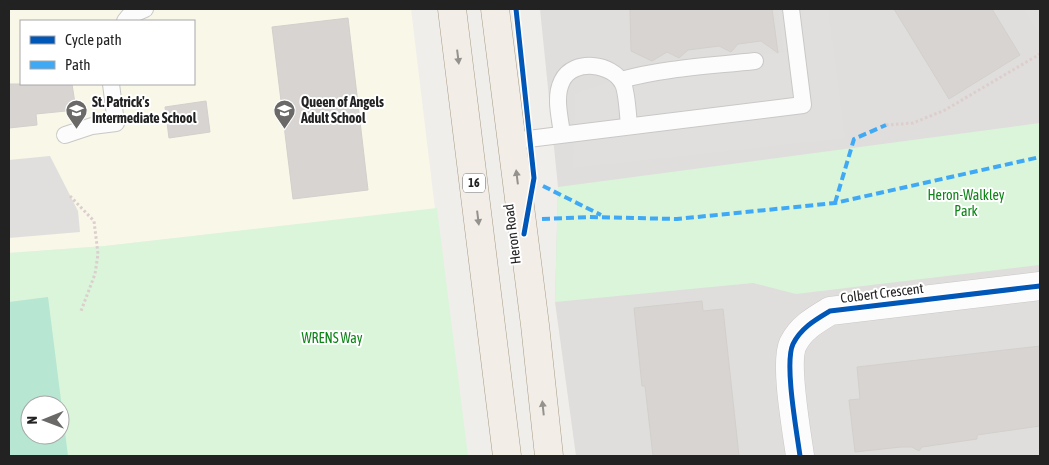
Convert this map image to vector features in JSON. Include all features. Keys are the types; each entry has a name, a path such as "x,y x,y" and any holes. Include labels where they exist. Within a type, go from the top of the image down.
{"main road":[{"name":"16","path":"452,9 507,456"},
{"name":"Heron Road","path":"495,9 549,456"}],"street":[{"name":"Colbert Crescent","path":"800,456 789,362 793,345 809,323 830,311 1040,286"}],"lane":[{"path":"126,20 129,16 145,9"},
{"path":"512,140 803,105 791,9"},
{"path":"621,80 643,74 755,61"},
{"path":"562,134 558,98 562,80 570,71 581,66 597,66 616,74 621,80 624,85 629,126"},
{"path":"65,135 92,126 116,123 111,85"}],"path":[{"path":"886,125 913,123 945,110 1040,54"},
{"path":"70,196 94,221 98,254 95,274 81,311"}],"shaded area":[{"name":"Queen of Angels Adult School","path":"9,9 411,9 435,209 105,246 9,253"},
{"path":"540,9 1040,9 1040,456 576,456 555,302 558,187"},
{"path":"778,9 828,9 845,138 573,168 575,94 640,71 784,52"},
{"path":"1024,9 1040,9 1040,35"},
{"path":"50,156 78,211 80,232 9,238 9,160"}],"green space":[{"name":"Heron-Walkley Park","path":"1040,123 1040,265 796,294 753,283 555,302 558,187"},
{"name":"WRENS Way","path":"437,208 468,456 9,456 9,253 105,246"},
{"path":"48,297 60,395 20,395 20,445 67,445 68,456 9,456 9,302"}],"building":[{"path":"630,9 772,9 778,53 761,41 738,44 731,52 719,46 688,50 679,58 667,52 652,61 631,51"},
{"path":"894,9 992,9 1020,55 949,99"},
{"path":"348,18 368,190 293,199 272,27"},
{"path":"9,84 72,85 76,110 36,114 37,125 9,128"},
{"path":"206,101 210,132 169,138 165,107"},
{"path":"702,301 703,311 723,309 739,456 653,456 645,386 642,386 634,308"},
{"path":"1040,346 1040,426 977,435 977,439 922,447 919,451 912,447 901,447 855,452 849,400 860,399 857,367"}],"marked path":[{"path":"835,203 854,139 886,125"},
{"path":"542,219 589,217 677,219 835,203 1040,157"},
{"path":"543,186 601,215"}],"cycle path":[{"path":"516,9 534,178 524,234"},
{"path":"800,456 790,382 791,353 796,338 814,321 830,311 1040,286"}],"place":[{"name":"St. Patrick's Intermediate School","path":"76,129"},
{"name":"Queen of Angels Adult School","path":"285,129"}]}
